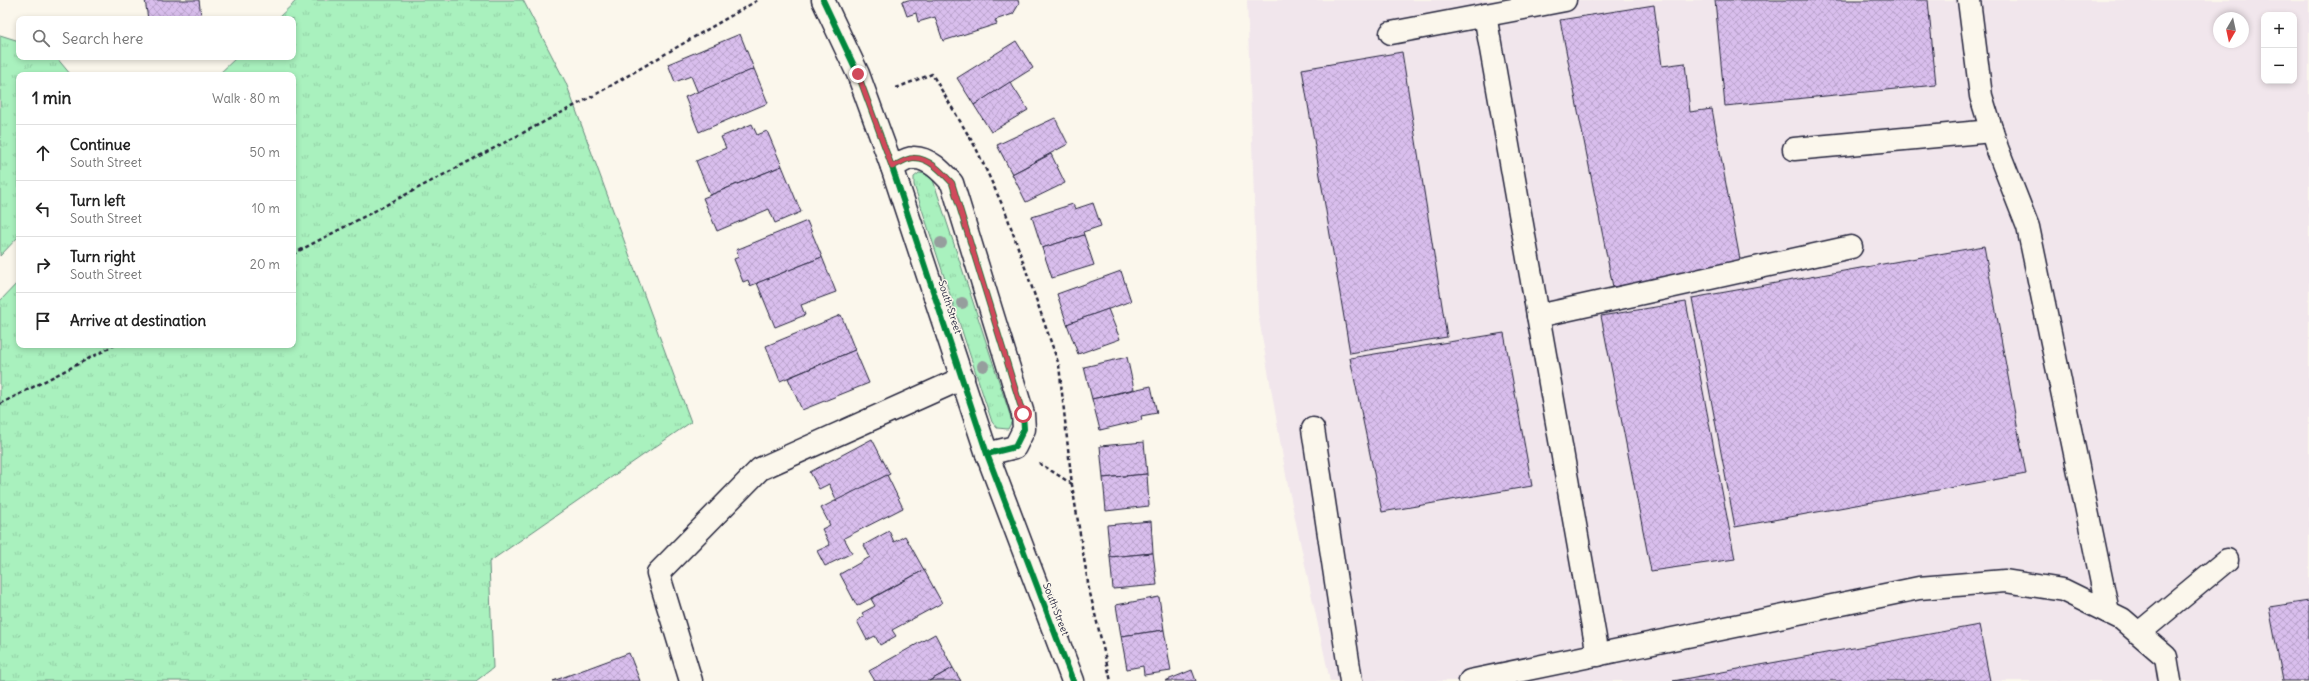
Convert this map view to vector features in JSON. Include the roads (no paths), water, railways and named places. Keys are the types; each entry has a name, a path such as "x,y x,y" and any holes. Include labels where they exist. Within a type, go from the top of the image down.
{"street":[{"name":"South Street","path":"823,0 858,74 892,167 987,454 1073,681"},
{"path":"1390,33 1565,0"},
{"path":"1969,0 1981,96 1992,131 2028,227 2108,612"},
{"path":"1485,15 1598,655"},
{"path":"1794,149 1992,131"},
{"path":"892,167 913,158 940,169 952,183 1023,414 1024,429 1015,448 987,454"},
{"path":"1538,316 1851,247"},
{"path":"691,681 658,573 760,469 963,378"},
{"path":"1313,429 1352,681"},
{"path":"2139,633 2227,560"},
{"path":"1470,681 1919,588 2005,580 2063,590 2122,618 2166,656 2170,681"}]}
